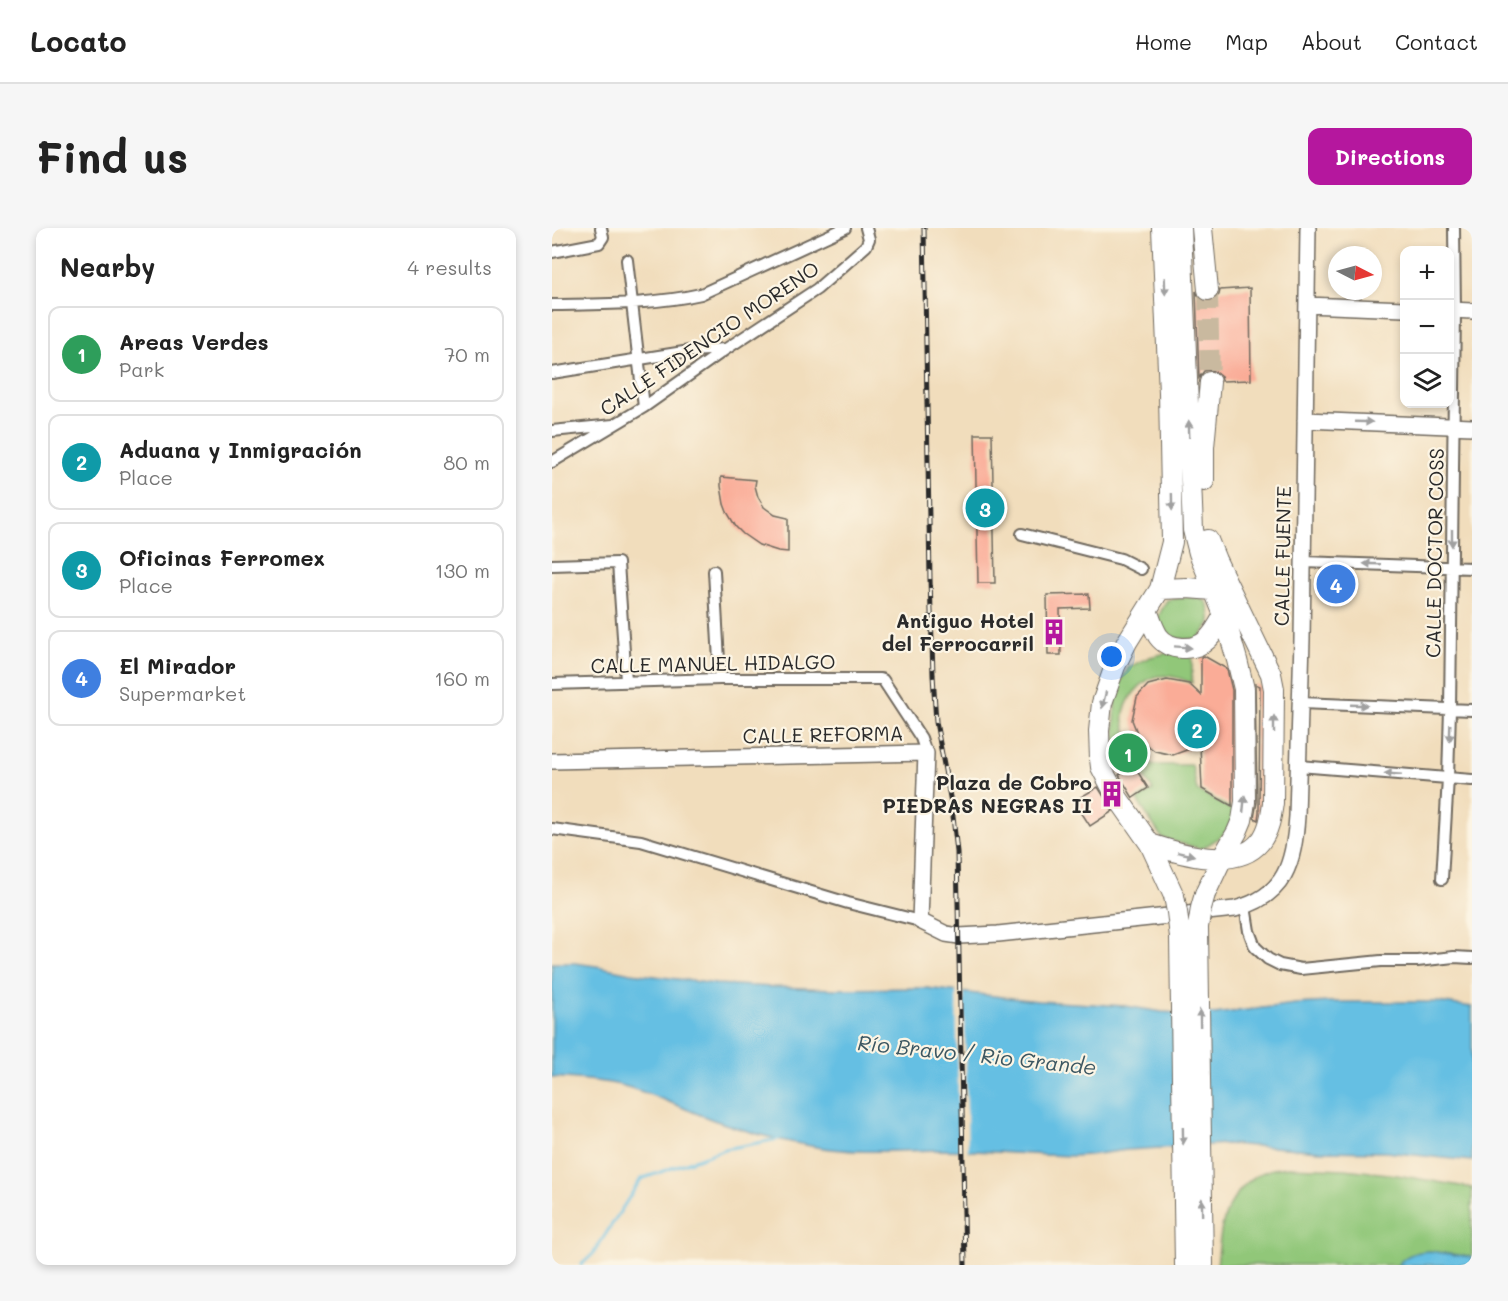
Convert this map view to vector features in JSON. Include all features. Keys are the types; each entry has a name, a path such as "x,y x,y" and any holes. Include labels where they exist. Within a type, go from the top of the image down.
{"highway":[{"path":"1162,228 1172,542 1160,590 1127,642 1111,675 1102,703 1101,767 1115,794 1150,844 1174,896 1180,937 1203,1265"},
{"path":"1181,228 1193,531 1199,553 1224,615 1244,689 1245,802 1237,832 1205,894 1198,927 1185,1265"},
{"path":"1202,228 1209,290"},
{"path":"1150,844 1191,856 1222,858 1246,853 1254,848 1261,842 1271,819 1274,689 1271,674 1216,560 1205,523 1203,471 1209,382"},
{"path":"1160,590 1187,588 1214,590"},
{"path":"1147,610 1159,636 1168,644 1177,647 1193,648 1206,641 1216,630 1224,615"}],"street":[{"path":"552,305 632,303 701,294 845,228"},
{"name":"CALLE FIDENCIO MORENO","path":"552,462 644,407 817,289 866,246 868,239 866,228"},
{"name":"CALLE FUENTE","path":"1245,906 1268,894 1281,881 1290,865 1295,842 1301,703 1308,228"},
{"name":"CALLE DOCTOR COSS","path":"1452,300 1454,228"},
{"path":"552,252 599,243 602,240 602,232"},
{"path":"627,260 644,407"},
{"path":"1307,305 1400,309"},
{"path":"1454,310 1472,311"},
{"path":"552,373 690,351 726,349"},
{"name":"CALLE DOCTOR COSS","path":"1442,879 1450,709 1452,354"},
{"path":"1305,420 1472,427"},
{"path":"552,431 616,425"},
{"path":"1022,534 1121,559 1141,569"},
{"path":"1303,562 1472,568"},
{"path":"552,564 618,563 626,681"},
{"path":"714,571 720,679"},
{"name":"CALLE MANUEL HIDALGO","path":"552,684 720,679 875,678 883,680 921,738 926,753"},
{"path":"1301,703 1472,710"},
{"name":"CALLE REFORMA","path":"552,761 926,753 920,921"},
{"path":"1299,766 1472,780"},
{"path":"552,829 641,841 848,903 920,921 946,934 959,936 1009,933 1245,906 1249,931 1255,947 1268,959 1280,965 1301,969 1381,961 1472,958"}],"green space":[{"path":"1189,597 1207,602 1210,623 1198,639 1175,638 1158,624 1158,617 1167,600"},
{"path":"1171,652 1192,657 1192,683 1165,676 1154,677 1147,681 1134,692 1129,700 1124,722 1131,740 1149,765 1192,765 1197,790 1238,813 1228,830 1201,849 1162,838 1137,800 1153,790 1134,762 1121,768 1117,756 1115,691 1129,667 1150,657"},
{"path":"1288,1167 1345,1169 1472,1188 1472,1265 1217,1265 1223,1223 1234,1198 1246,1184 1261,1173"}],"water":[{"name":"Río Bravo / Rio Grande","path":"552,963 575,963 716,984 835,989 926,988 1038,1001 1125,1006 1195,1014 1330,1002 1437,1002 1472,1007 1472,1161 1386,1152 1320,1151 1226,1144 1071,1156 956,1150 859,1151 827,1149 796,1143 721,1123 629,1087 552,1077"},
{"path":"1429,1251 1472,1257 1472,1265 1398,1265 1412,1254"}],"pier":[{"path":"956,988 964,989 968,1154 959,1154"}],"building":[{"path":"1250,288 1251,380 1222,381 1221,376 1211,370 1204,371 1199,378 1196,291 1199,297 1209,302 1219,295 1220,290"},
{"path":"975,434 992,434 995,583 978,583"},
{"path":"721,477 756,480 758,497 764,507 775,515 788,518 788,552 759,545 736,527 724,504"},
{"name":"Antiguo Hotel del Ferrocarril","path":"1089,594 1090,608 1060,609 1061,655 1048,655 1047,595"},
{"path":"1204,656 1227,669 1232,690 1232,806 1202,789 1200,745 1173,755 1155,751 1140,740 1132,720 1137,697 1148,685 1167,680 1189,684 1201,695 1201,657"},
{"path":"1255,684 1260,686 1258,820 1254,818 1257,802"},
{"path":"1134,766 1148,788 1133,798 1119,775"},
{"path":"1098,787 1113,811 1090,826 1074,801"}],"waterway":[{"path":"581,1265 593,1254 641,1179 725,1149 779,1139"}],"tunnel":[{"path":"1208,290 1210,382"}],"railway":[{"path":"924,228 933,675 936,722 952,808 957,852 965,1265"}],"place":[{"name":"Oficinas Ferromex","path":"985,508"},
{"name":"El Mirador","path":"1336,584"},
{"name":"Antiguo Hotel del Ferrocarril","path":"1054,632"},
{"name":"Aduana y Inmigración","path":"1197,729"},
{"name":"Areas Verdes","path":"1128,753"},
{"name":"Plaza de Cobro PIEDRAS NEGRAS II","path":"1112,794"}]}
